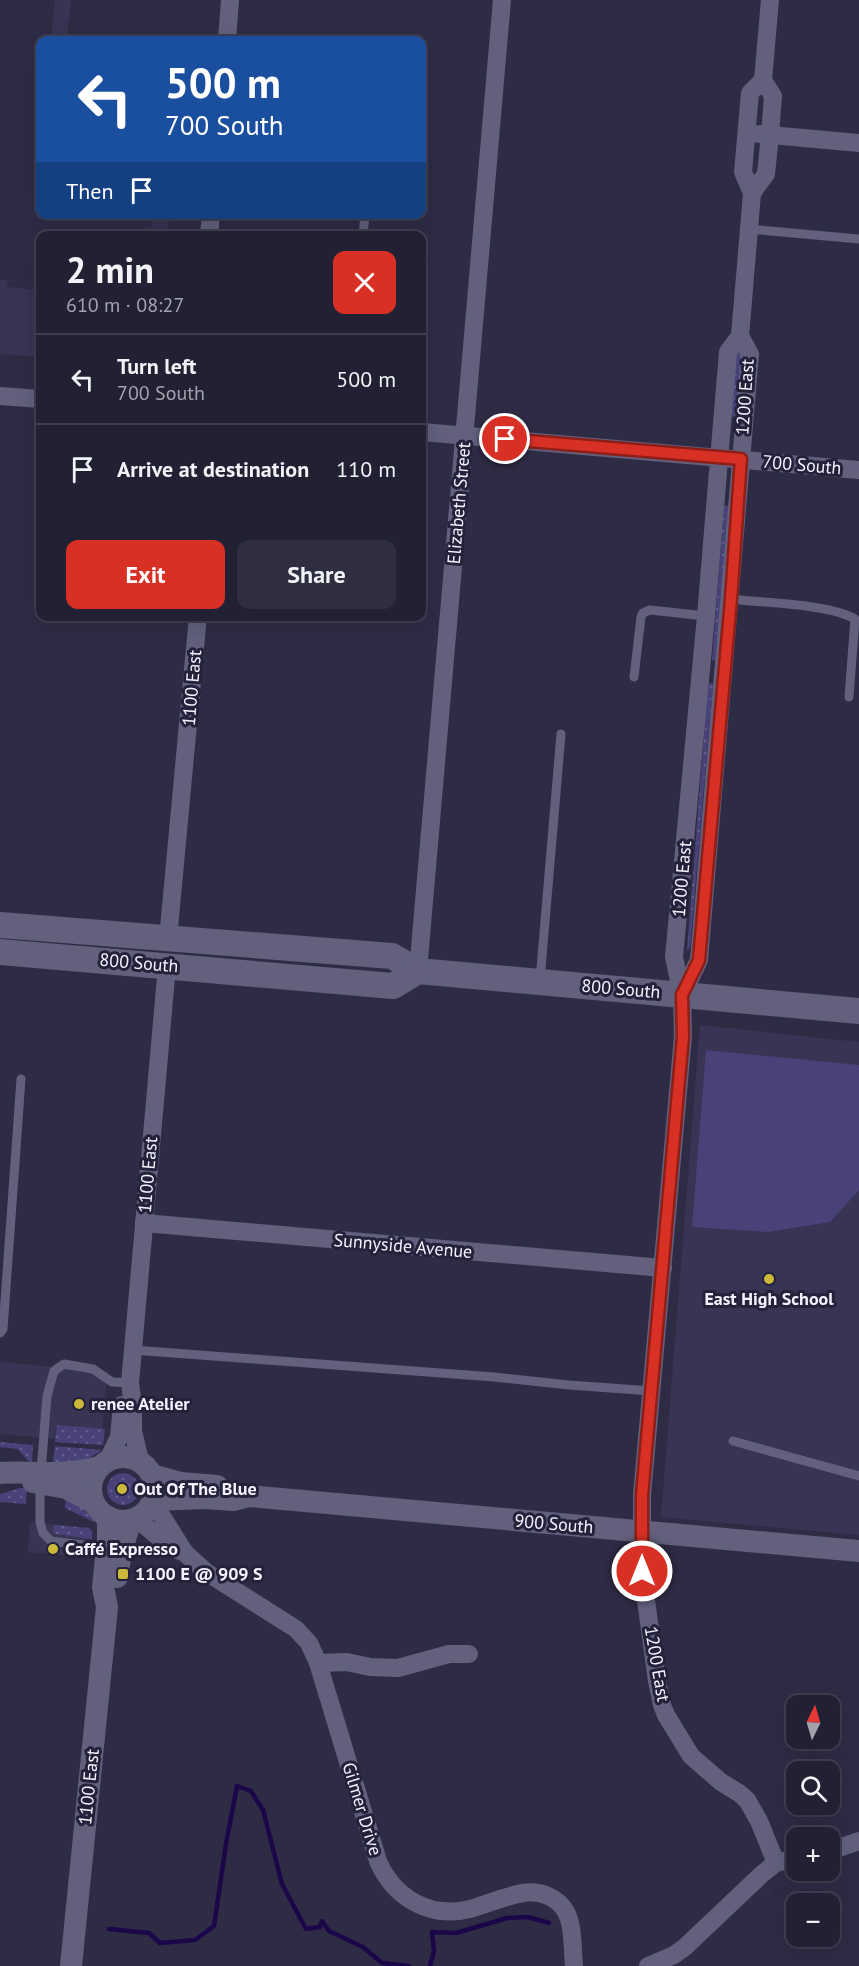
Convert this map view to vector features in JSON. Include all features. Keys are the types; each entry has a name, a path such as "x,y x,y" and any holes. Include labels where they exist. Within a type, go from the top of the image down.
{"main road":[{"name":"800 South","path":"0,925 392,956 418,971 859,1011"},
{"name":"800 South","path":"0,952 393,986 418,971"}],"street":[{"path":"227,36 230,0"},
{"name":"Elizabeth Street","path":"418,971 502,0"},
{"name":"1200 East","path":"752,193 766,174 770,135 773,96 763,80 770,0"},
{"name":"1200 East","path":"763,80 750,93 743,172 752,193 740,336 728,352 674,957 682,995 683,1036 642,1495 642,1571 657,1681 666,1715 691,1756 721,1782 747,1800 759,1821 776,1863"},
{"path":"746,133 859,143"},
{"name":"1200 East","path":"682,995 699,960 731,599 750,354 740,336"},
{"path":"0,396 36,399"},
{"name":"700 South","path":"426,432 859,470"},
{"name":"1100 East","path":"168,939 198,621"},
{"name":"1100 East","path":"146,1468 133,1431 130,1383 167,966"},
{"name":"Sunnyside Avenue","path":"144,1223 663,1268"},
{"name":"1100 East","path":"103,1464 118,1437 122,1406 130,1383"},
{"path":"0,1475 41,1477 88,1471 118,1457 129,1457 146,1468 155,1487 153,1501 146,1512 134,1519 123,1521 66,1488 41,1477"},
{"path":"101,1510 91,1495 92,1480 103,1464"},
{"name":"900 South","path":"146,1468 182,1483 236,1488 249,1496"},
{"name":"900 South","path":"153,1501 204,1498 233,1500 249,1496 859,1551"},
{"name":"Gilmer Drive","path":"153,1501 185,1552 206,1572 296,1629 309,1643 318,1663 378,1862 388,1882 417,1905 442,1911 469,1909 522,1893 543,1893 560,1904 570,1921 574,1966"},
{"name":"1100 East","path":"72,1966 107,1607 103,1587 107,1548 101,1510"},
{"name":"1100 East","path":"107,1607 115,1589 121,1552 134,1519"},
{"name":"Gilmer Drive","path":"134,1519 170,1546 185,1552"},
{"path":"318,1663 347,1662 370,1667 391,1668 449,1654 470,1654"},
{"path":"840,1848 859,1841"},
{"path":"648,1966 674,1955 685,1947 762,1874 776,1863 786,1860"}],"lane":[{"path":"749,229 859,239"},
{"path":"731,599 784,604 847,614 855,619 849,697"},
{"path":"634,677 643,613 650,610 706,616"},
{"path":"701,670 724,672"},
{"path":"540,982 561,734"},
{"path":"0,1333 3,1329 21,1079"},
{"path":"133,1350 483,1376 652,1392"},
{"path":"107,1548 51,1541 43,1533 40,1522 41,1477 47,1396 54,1371 64,1364 93,1369 112,1382 130,1383"},
{"path":"733,1441 859,1476"}],"shaded area":[{"path":"55,0 71,0 67,36 51,36"},
{"path":"153,219 169,219 167,231 144,231 145,226 152,227"},
{"path":"0,280 36,284 8,281 7,287 36,290 36,357 0,354"},
{"path":"734,352 743,353 737,415 733,417 730,416"},
{"path":"726,505 729,507 715,660 712,661 724,507"},
{"path":"708,684 713,684 690,948 687,950"},
{"name":"East High School","path":"700,1025 859,1042 859,1535 661,1517"},
{"path":"706,1050 859,1065 859,1190 830,1222 768,1232 692,1227"},
{"path":"0,1362 108,1372 101,1443 0,1434"},
{"path":"57,1425 105,1429 103,1445 55,1442"},
{"path":"0,1442 33,1445 32,1462 28,1461 18,1449 0,1447"},
{"path":"55,1446 102,1450 82,1463 55,1463 53,1460"},
{"path":"123,1473 134,1478 139,1489 134,1500 123,1505 112,1500 107,1489 112,1478"},
{"path":"27,1488 26,1504 0,1502 0,1494"},
{"path":"66,1498 82,1507 94,1522 65,1508"},
{"path":"30,1522 90,1528 93,1532 90,1558 28,1552"},
{"path":"54,1525 89,1528 92,1532 92,1539 55,1534"}],"waterway":[{"path":"109,1929 149,1933 160,1943 195,1940 214,1926 237,1786 251,1791 263,1810 282,1884 306,1929 320,1927 322,1921 329,1931 363,1947 382,1963 409,1966"},
{"path":"430,1966 434,1951 432,1932 456,1933 507,1918 528,1917 549,1923"}],"place":[{"name":"East High School","path":"769,1279"},
{"name":"renee Atelier","path":"79,1404"},
{"name":"Out Of The Blue","path":"122,1489"},
{"name":"Caffé Expresso","path":"53,1549"},
{"name":"1100 E @ 909 S","path":"123,1574"}],"route":[{"path":"505,439 741,459 699,960 682,995 683,1036 642,1495 642,1571"}]}
